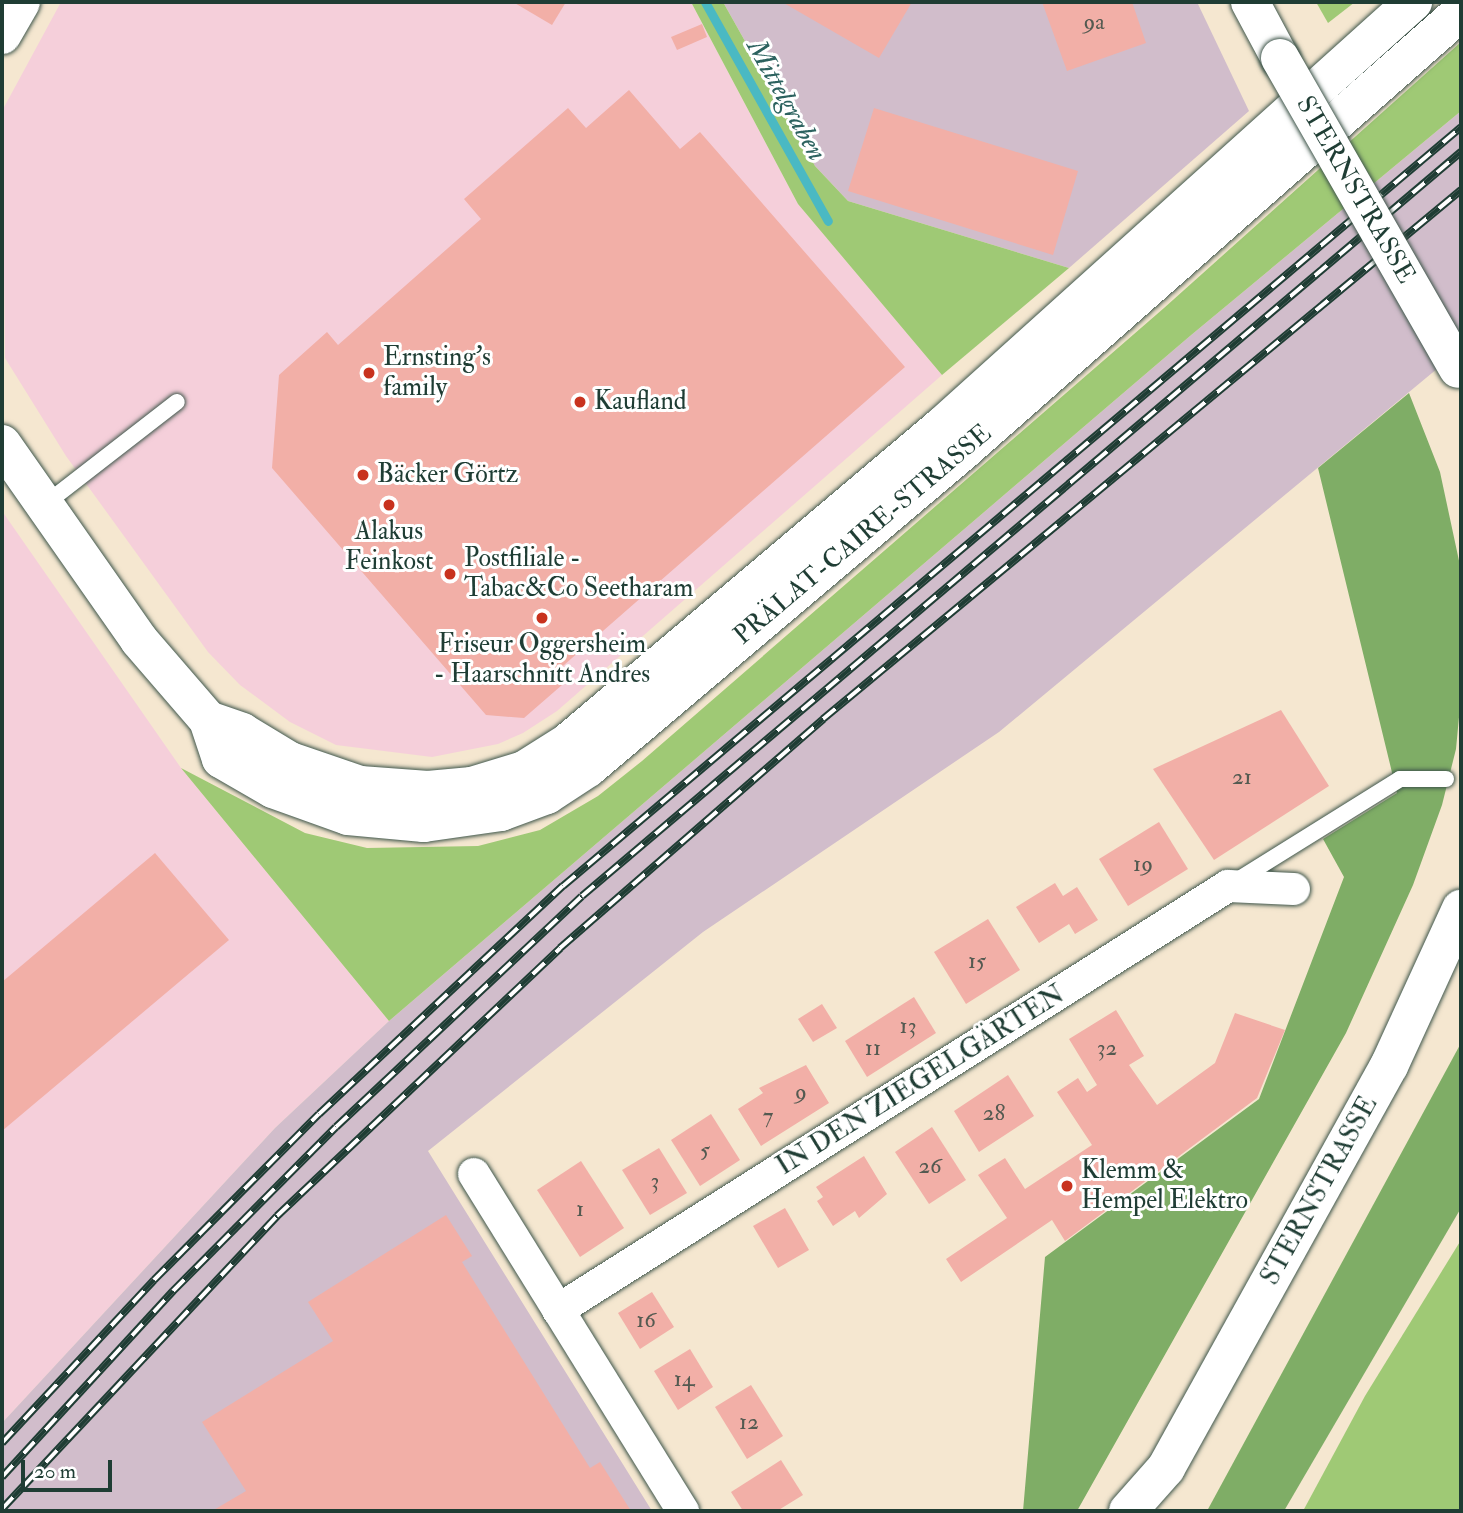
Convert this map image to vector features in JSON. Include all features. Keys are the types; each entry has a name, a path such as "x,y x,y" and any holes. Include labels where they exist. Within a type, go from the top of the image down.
{"street":[{"path":"2,35 20,2"},
{"name":"STERNSTRASSE","path":"1250,2 1460,373"},
{"name":"PRÄLAT-CAIRE-STRASSE","path":"1172,244 1413,2"},
{"name":"PRÄLAT-CAIRE-STRASSE","path":"2,444 139,640 208,720 221,759 248,777 313,806 384,822 464,820 501,812 547,795 588,768 952,438 1172,244 1461,12"},
{"path":"1228,886 1294,889"},
{"name":"IN DEN ZIEGELGÄRTEN","path":"558,1310 1228,886"},
{"name":"STERNSTRASSE","path":"1128,1511 1166,1468 1390,1066 1461,909"},
{"path":"474,1174 683,1511"},
{"name":"STERNSTRASSE","path":"1157,1511 1166,1468"}],"lane":[{"path":"44,505 177,402"},
{"path":"1228,886 1400,779 1446,779"}],"shaded area":[{"name":"Kaufland","path":"61,2 691,2 798,204 942,375 557,711 523,733 498,744 432,757 336,745 290,722 240,685 208,652 66,456 5,358 2,111"},
{"path":"723,2 1197,2 1249,111 1069,268 848,201 815,166"},
{"path":"1461,111 1461,349 999,732 703,932 428,1151 652,1511 2,1511 2,1423 275,1128 389,1021 1190,336"},
{"path":"2,511 181,768 389,1021 275,1128 2,1423"}],"green space":[{"path":"691,2 723,2 815,166 848,201 1069,268 942,375 798,204"},
{"path":"1316,2 1355,2 1328,23"},
{"path":"1461,42 1461,111 1190,336 389,1021 181,768 305,833 367,848 478,846 540,830 598,796 642,761 1164,308"},
{"path":"1409,393 1440,472 1461,570 1461,696 1456,749 1442,805 1413,885 1346,1033 1077,1511 1023,1511 1045,1257 1259,1099 1344,877 1323,839 1397,793 1318,468"},
{"path":"1461,1043 1461,1208 1284,1511 1207,1511"},
{"path":"1461,1240 1461,1511 1303,1511 1365,1396"}],"building":[{"path":"513,2 566,2 552,25"},
{"path":"782,2 912,2 879,58"},
{"path":"1042,2 1132,2 1146,43 1067,71"},
{"path":"702,24 707,37 677,50 671,37"},
{"name":"Kaufland","path":"629,90 680,149 700,132 905,367 556,672 562,685 524,718 486,715 272,468 279,375 327,332 338,345 481,219 464,199 568,108 586,128"},
{"path":"874,108 1078,171 1053,255 848,191"},
{"path":"1281,710 1329,786 1214,860 1153,769"},
{"path":"1159,822 1188,869 1128,906 1099,859"},
{"path":"155,853 229,940 2,1131 2,982"},
{"path":"1055,883 1063,896 1077,887 1098,920 1075,934 1069,924 1039,943 1016,907"},
{"path":"988,919 1020,970 966,1004 934,952"},
{"path":"914,997 936,1033 867,1077 845,1041"},
{"path":"822,1004 837,1028 813,1042 798,1019"},
{"path":"1116,1010 1144,1056 1129,1065 1157,1105 1215,1063 1235,1013 1285,1030 1257,1098 1065,1241 1052,1220 961,1282 946,1259 1007,1218 978,1175 1005,1158 1025,1189 1092,1145 1057,1092 1078,1078 1087,1092 1097,1085 1069,1039"},
{"path":"806,1065 829,1103 761,1146 738,1109 763,1093 759,1088"},
{"path":"1008,1075 1034,1116 979,1152 954,1111"},
{"path":"711,1114 740,1160 700,1186 671,1140"},
{"path":"932,1127 966,1180 929,1204 895,1152"},
{"path":"659,1148 687,1193 650,1215 622,1170"},
{"path":"864,1156 887,1194 859,1218 855,1211 833,1226 817,1201 823,1197 816,1187"},
{"path":"581,1161 624,1228 580,1257 537,1190"},
{"path":"785,1208 809,1250 778,1268 753,1226"},
{"path":"446,1215 472,1256 462,1262 590,1468 600,1462 631,1511 212,1511 246,1491 202,1422 333,1341 308,1302"},
{"path":"652,1292 674,1327 640,1349 618,1313"},
{"path":"690,1349 713,1387 678,1410 654,1371"},
{"path":"751,1385 783,1436 747,1459 715,1407"},
{"path":"781,1460 803,1495 777,1511 743,1511 731,1492"}],"waterway":[{"name":"Mittelgraben","path":"705,2 828,221"}],"railway":[{"path":"2,1443 154,1280 319,1114 563,886 1461,127"},
{"path":"2,1477 173,1291 336,1127 582,896 1461,152"},
{"path":"2,1509 277,1216 560,948 823,719 1461,190"}],"place":[{"name":"Ernsting's family","path":"369,373"},
{"name":"Kaufland","path":"580,402"},
{"name":"Bäcker Görtz","path":"363,475"},
{"name":"Alakus Feinkost","path":"389,505"},
{"name":"Postfiliale - Tabac&Co Seetharam","path":"450,574"},
{"name":"Friseur Oggersheim - Haarschnitt Andres","path":"542,618"},
{"name":"Klemm & Hempel Elektro","path":"1067,1186"}]}
